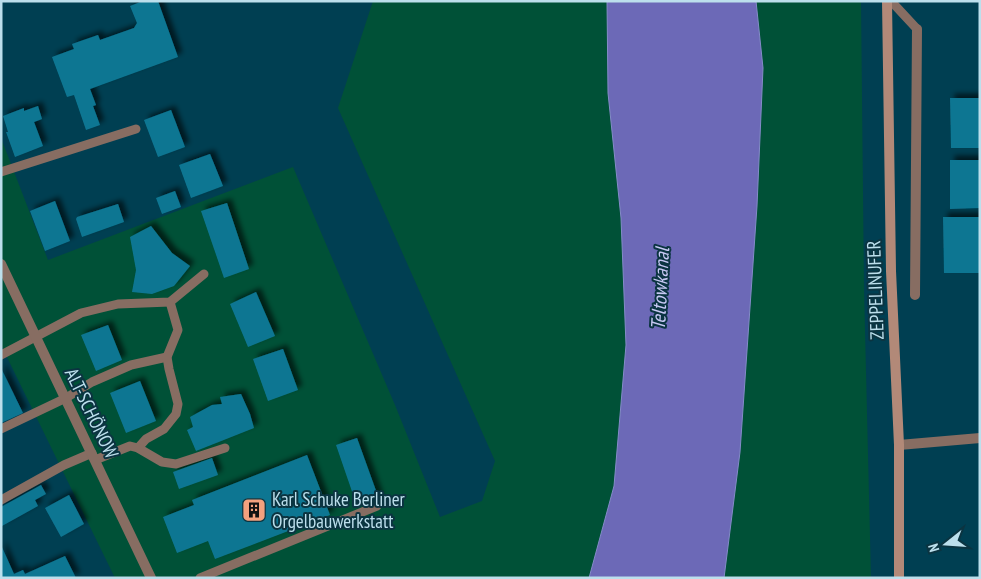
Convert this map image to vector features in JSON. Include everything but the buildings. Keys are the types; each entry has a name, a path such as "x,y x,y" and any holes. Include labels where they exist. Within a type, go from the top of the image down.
{"main road":[{"name":"ZEPPELINUFER","path":"887,1 891,271 899,445 899,578"}],"street":[{"path":"915,295 917,29"},
{"name":"ALT-SCHÖNOW","path":"1,264 151,578"},
{"path":"899,445 980,438"}],"lane":[{"path":"891,1 917,29"},
{"path":"1,172 136,129"},
{"path":"1,355 81,313 118,304 170,302 204,274"},
{"path":"138,448 146,439 164,429 176,414 178,404 167,357 178,330 170,302"},
{"path":"1,429 66,398 92,382 132,365 167,357"},
{"path":"1,500 64,465 130,446 138,448 162,462 176,464 225,448"},
{"path":"200,578 378,506"}],"green space":[{"path":"373,1 607,1 608,93 621,218 626,345 614,486 589,578 115,578 1,345 1,138 48,260 293,167 395,405 440,517 482,501 495,461 338,108"},
{"path":"756,1 861,1 864,289 871,578 724,578 740,452 757,206 763,68"}],"water":[{"name":"Teltowkanal","path":"607,1 756,1 763,68 757,206 740,452 724,578 589,578 614,486 626,345 621,218 608,93"}],"place":[{"name":"Karl Schuke Berliner Orgelbauwerkstatt","path":"254,510"}]}
